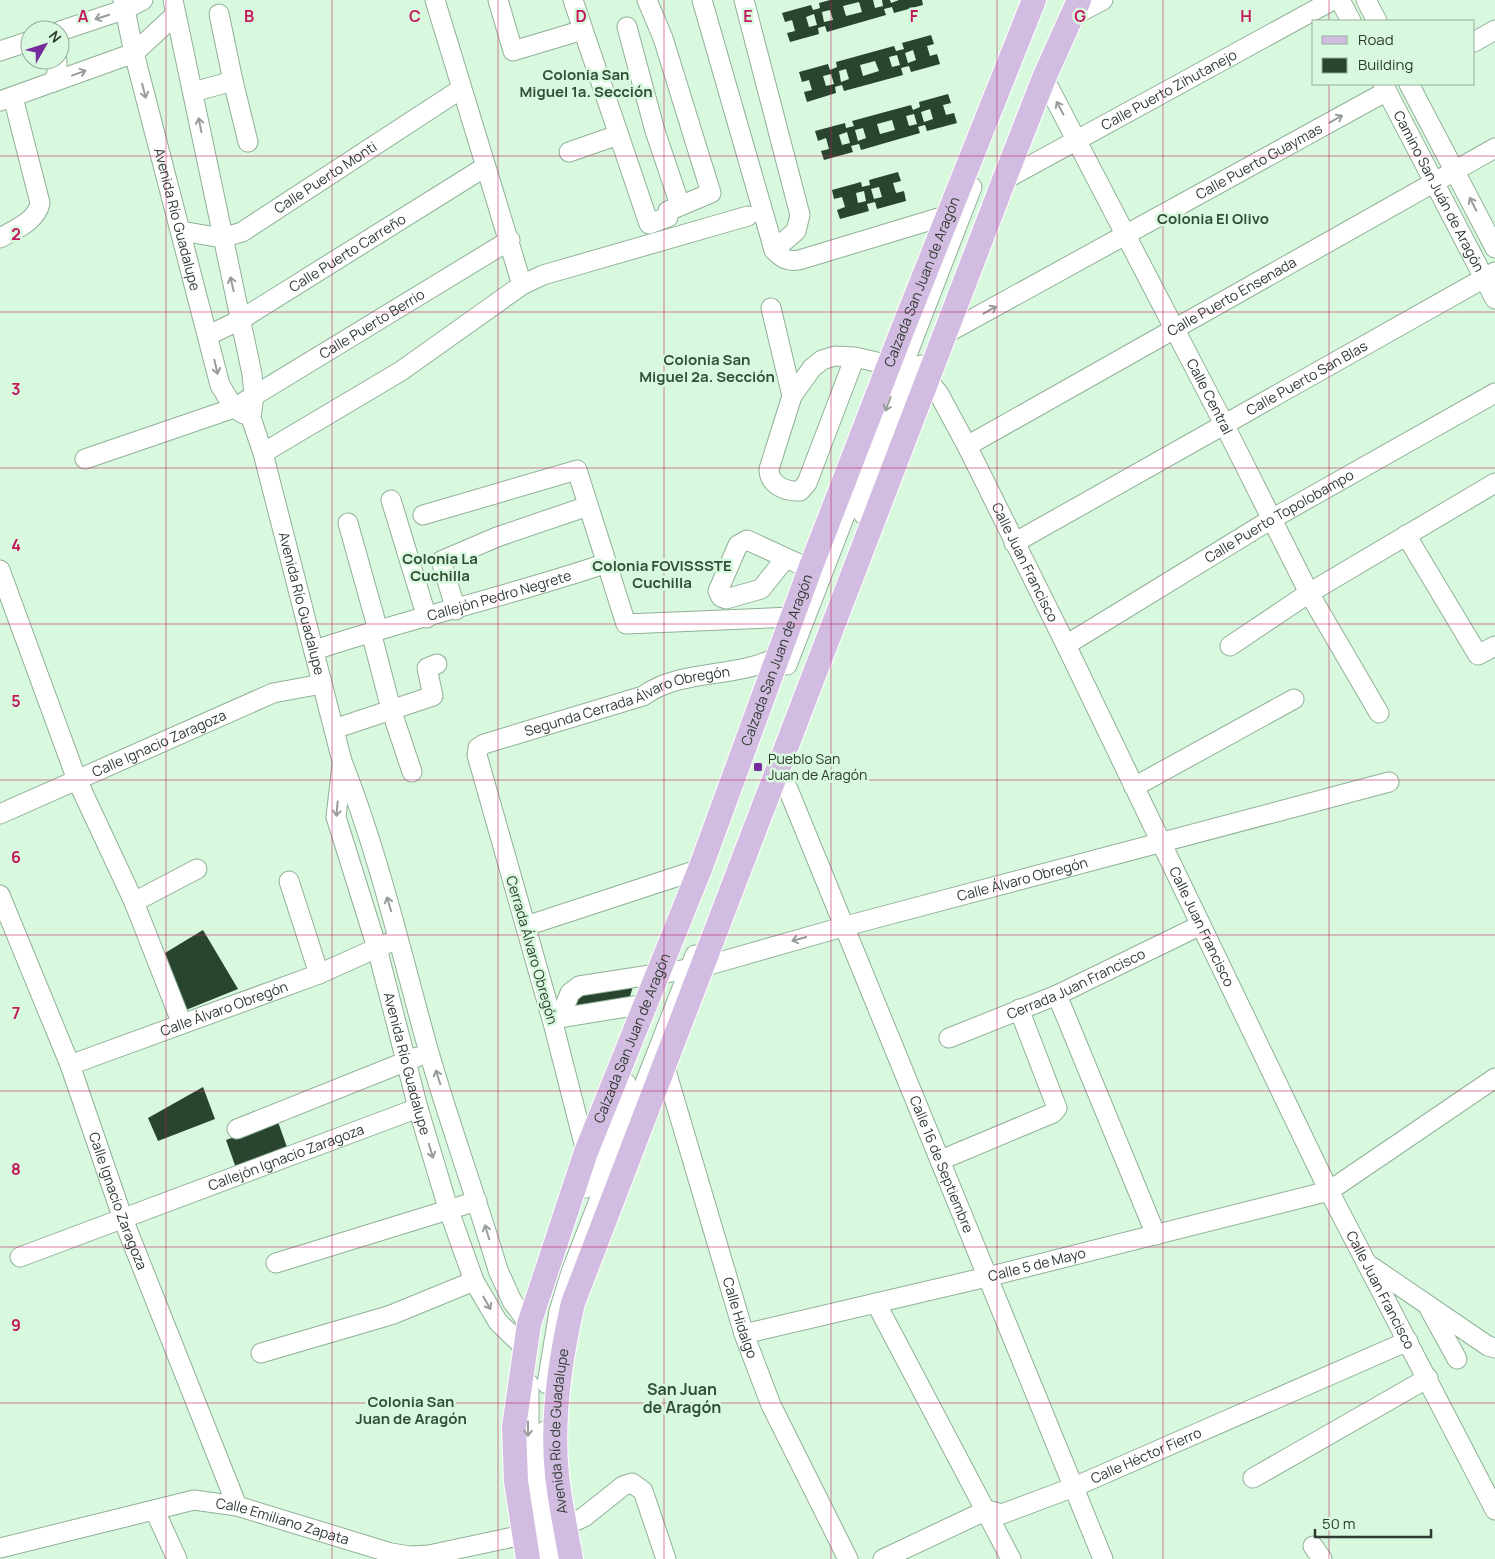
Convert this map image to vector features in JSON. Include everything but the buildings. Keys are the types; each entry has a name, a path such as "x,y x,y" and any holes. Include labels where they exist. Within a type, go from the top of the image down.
{"main road":[{"name":"Calzada San Juan de Aragón","path":"529,1324 586,1152 645,1004 679,971 776,770 909,372 948,215 1034,0"},
{"name":"Calzada San Juan de Aragón","path":"573,1303 664,1064 679,971 700,869 810,569 909,372 947,333 1004,180 1073,5"},
{"name":"Avenida Río de Guadalupe","path":"528,1559 544,1531 557,1474 555,1417 563,1344 573,1303"},
{"name":"Avenida Río de Guadalupe","path":"529,1324 514,1427 516,1482 544,1531 571,1559"}],"street":[{"path":"70,27 125,5 143,0"},
{"path":"435,0 485,167 510,240 522,285"},
{"path":"498,0 513,51 583,30"},
{"path":"573,0 648,224 668,217 667,211 711,193 663,38 647,0"},
{"path":"702,0 774,250 789,262 799,260 948,215"},
{"path":"744,0 800,215 796,231 774,250"},
{"path":"542,1559 545,1404 550,1358 559,1311 571,1272 679,971 711,918 1046,0"},
{"path":"909,372 936,334 1073,5 1103,0"},
{"name":"Calle Puerto Zihutanejo","path":"1004,180 1076,139 1334,0"},
{"path":"1340,0 1350,20"},
{"path":"1366,0 1376,20"},
{"name":"Avenida Río Guadalupe","path":"125,5 134,53 220,384 234,408 251,418"},
{"path":"5,235 37,213 40,203 7,99 134,53 174,8"},
{"name":"Avenida Río Guadalupe","path":"174,8 194,92 240,320 254,395 251,418 315,650 342,761 360,806 400,938 429,1050 478,1201 498,1270 512,1301 529,1324"},
{"path":"219,14 248,142"},
{"path":"627,27 655,131 680,205"},
{"path":"1475,41 1495,30"},
{"path":"0,50 20,44"},
{"path":"53,82 57,70"},
{"name":"Calle Central","path":"1044,78 1173,330 1224,424 1270,520 1309,593 1379,713"},
{"path":"194,92 233,81"},
{"name":"Camino San Juán de Aragón","path":"1410,85 1456,170 1495,248"},
{"name":"Calle Puerto Monti","path":"181,231 222,238 242,232 461,88"},
{"name":"Camino San Juán de Aragón","path":"1385,88 1435,182 1489,275 1495,300"},
{"name":"Calle Puerto Guaymas","path":"947,333 1125,236 1385,88"},
{"path":"569,152 618,134"},
{"name":"Calle Puerto Ensenada","path":"967,446 1495,148"},
{"name":"Calle Puerto Carreño","path":"209,336 240,320 485,167"},
{"path":"262,453 400,371 522,285 543,275 748,216"},
{"name":"Calle Puerto Berrio","path":"85,459 234,408 510,240"},
{"name":"Calle Puerto San Blas","path":"1014,543 1489,275"},
{"path":"771,308 792,396"},
{"path":"855,357 807,483 800,491 792,492 774,484 769,476 769,469 792,396 812,368 822,360 835,356 855,357 909,372"},
{"name":"Calle Juan Francisco","path":"909,372 939,394 967,446 1066,645 1329,1191 1495,1510"},
{"name":"Calle Puerto Topolobampo","path":"1066,645 1270,520 1495,393"},
{"path":"424,515 577,470 626,624 793,617"},
{"path":"1230,646 1309,593 1495,483"},
{"path":"391,500 427,618"},
{"path":"456,610 442,561 497,537 588,506"},
{"path":"348,523 391,709 412,772"},
{"path":"1406,535 1478,655 1495,646"},
{"path":"785,558 810,569"},
{"name":"Callejón Pedro Negrete","path":"315,650 374,631 456,610 607,563"},
{"path":"0,570 77,780 134,902 182,1024"},
{"name":"Segunda Cerrada Álvaro Obregón","path":"478,748 484,744 643,696 665,684 761,666 777,657"},
{"path":"334,729 433,696 426,668 437,664"},
{"name":"Calle Ignacio Zaragoza","path":"0,814 273,693 322,684"},
{"path":"1134,787 1294,699"},
{"name":"Cerrada Álvaro Obregón","path":"478,748 477,755 526,926 557,1021 586,1152"},
{"name":"Avenida Río Guadalupe","path":"342,761 336,817 377,948 418,1108 448,1208 474,1281 498,1322 525,1348"},
{"name":"Calle 16 de Septiembre","path":"776,770 788,789 846,926 1103,1559"},
{"name":"Calle Álvaro Obregón","path":"557,1021 570,993 575,987 679,971 1389,782"},
{"path":"134,902 197,869"},
{"path":"526,926 700,869"},
{"path":"288,881 319,974"},
{"name":"Calle Ignacio Zaragoza","path":"0,896 70,1065 123,1219 237,1506"},
{"name":"Cerrada Juan Francisco","path":"949,1038 1057,995 1201,925"},
{"name":"Calle Álvaro Obregón","path":"70,1065 319,974 400,938"},
{"path":"1057,995 1156,1235"},
{"path":"557,1021 645,1004"},
{"path":"941,1160 1053,1113 1057,1108 1019,1009"},
{"path":"237,1129 406,1062 429,1050"},
{"name":"Calle Hidalgo","path":"664,1064 744,1334 771,1405 848,1559"},
{"name":"Calle 5 de Mayo","path":"744,1334 987,1277 1329,1191 1495,1078"},
{"name":"Callejón Ignacio Zaragoza","path":"20,1257 418,1108"},
{"path":"276,1263 448,1208 478,1201"},
{"path":"1369,1265 1428,1307 1488,1346 1495,1348"},
{"path":"261,1353 391,1316 474,1281"},
{"path":"876,1303 987,1510 1011,1559"},
{"path":"1428,1307 1457,1359"},
{"name":"Calle Héctor Fierro","path":"883,1559 987,1510 1002,1514 1074,1487 1408,1341"},
{"path":"1253,1478 1428,1378"},
{"name":"Calle Emiliano Zapata","path":"0,1548 194,1500 237,1506 410,1556 472,1548 544,1531 584,1517 623,1486 632,1484 638,1486 643,1491 666,1559"},
{"path":"155,1511 177,1559"},
{"path":"544,1531 558,1559"}],"place":[{"name":"Pueblo San Juan de Aragón","path":"758,767"}],"district":[{"name":"Colonia San Miguel 1a. Sección","path":"586,84"},
{"name":"Colonia El Olivo","path":"1213,219"},
{"name":"Colonia San Miguel 2a. Sección","path":"707,368"},
{"name":"Colonia La Cuchilla","path":"440,568"},
{"name":"Colonia FOVISSSTE Cuchilla","path":"662,574"},
{"name":"San Juan de Aragón","path":"682,1398"},
{"name":"Colonia San Juan de Aragón","path":"411,1410"}]}
